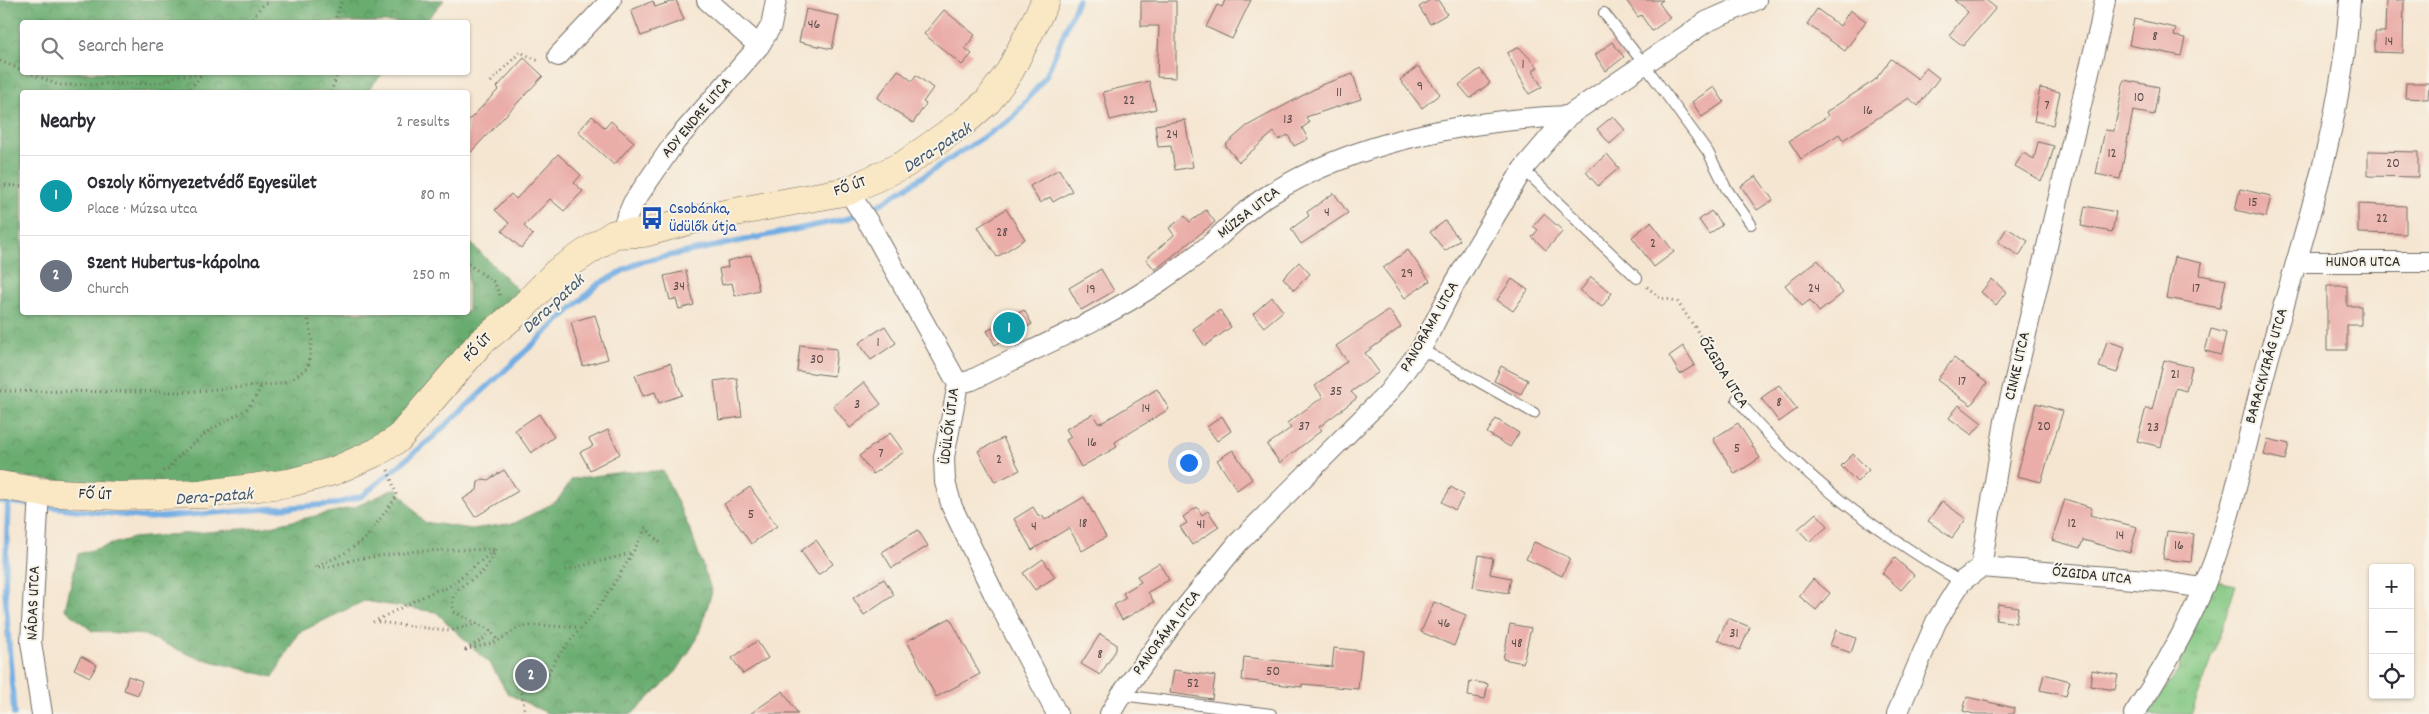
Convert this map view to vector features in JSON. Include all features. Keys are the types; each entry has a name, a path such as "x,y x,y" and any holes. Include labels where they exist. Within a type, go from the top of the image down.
{"main road":[{"name":"FŐ ÚT","path":"0,485 38,496 206,494 289,483 334,471 381,450 398,439 480,343 509,319 557,272 614,234 644,233 692,220 851,197 905,164 964,122 988,101 1010,71 1046,0"}],"street":[{"path":"558,56 611,0"},
{"path":"707,0 759,46"},
{"name":"ADY ENDRE UTCA","path":"614,234 622,229 633,203 675,142 759,46 771,26 776,0"},
{"name":"PANORÁMA UTCA","path":"1110,714 1121,695 1176,619 1238,543 1388,393 1421,349 1455,283 1523,169 1568,116 1706,22 1756,0"},
{"name":"CINKE UTCA","path":"1981,568 2005,422 2098,36 2104,0"},
{"name":"BARACKVIRÁG UTCA","path":"2134,714 2166,666 2202,588 2230,511 2246,439 2298,262 2333,130 2347,46 2350,0"},
{"name":"MÚZSA UTCA","path":"958,384 972,380 1087,324 1158,282 1212,242 1267,196 1316,168 1399,140 1528,118 1568,116"},
{"name":"ÜDÜLŐK ÚTJA","path":"851,197 870,225 958,384 944,457 945,482 952,507 993,592 1057,714"},
{"name":"HUNOR UTCA","path":"2298,262 2429,262"},
{"name":"NÁDAS UTCA","path":"38,496 31,642 42,714"},
{"path":"1896,714 1936,622 1961,582 1981,568"},
{"name":"ŐZGIDA UTCA","path":"1981,568 2160,581 2202,588"}],"lane":[{"path":"1604,13 1708,152 1726,188 1751,224"},
{"path":"1523,169 1637,278"},
{"path":"1421,349 1534,413"},
{"name":"ŐZGIDA UTCA","path":"1737,399 1792,460 1831,494 1913,553 1961,582"},
{"path":"1121,695 1271,714"}],"path":[{"path":"251,20 261,7 270,0"},
{"path":"335,20 342,0"},
{"path":"491,82 520,52 540,62 547,62 558,56"},
{"path":"0,61 20,69"},
{"path":"35,75 58,85 159,83 178,75"},
{"path":"189,90 203,75"},
{"path":"332,90 337,75"},
{"path":"0,185 20,186"},
{"path":"470,265 494,282 509,319"},
{"name":"ŐZGIDA UTCA","path":"1637,278 1660,298 1677,301 1696,329 1737,399"},
{"path":"0,390 184,392 278,384 292,379 308,367 312,339 308,315"},
{"path":"161,472 168,469 179,456 210,430 246,410 256,398 262,384"},
{"path":"385,461 397,496 365,539 343,554 314,568 328,567 356,559 417,551 496,550"},
{"path":"546,678 542,664 533,661 525,663 518,668 515,676 516,684 521,688 531,689 546,678 552,666 580,627 605,598 646,528 658,541 664,544"},
{"path":"478,623 450,632 373,622 434,591 447,588 496,550"},
{"path":"496,550 482,573 459,588 452,601 454,612 490,630 498,641"},
{"path":"566,570 632,553"},
{"path":"447,588 453,596"},
{"path":"490,630 483,639 466,650 498,641 520,628 540,625 558,628 580,627"},
{"path":"521,688 525,714"}],"green space":[{"path":"0,0 444,0 427,20 20,20 20,75 381,75 368,90 20,90 20,315 470,315 470,242 525,297 399,423 351,457 287,474 159,490 0,475"},
{"path":"663,471 691,532 712,592 697,639 676,672 632,714 549,714 508,694 491,665 436,612 364,601 298,633 273,677 195,657 144,635 92,631 65,609 78,554 133,538 266,527 355,507 396,488 424,522 472,529 515,523 557,501 572,479 623,472"},
{"path":"2212,580 2236,585 2210,665 2191,714 2148,714 2178,670"}],"building":[{"path":"676,0 684,20 641,36 631,10 653,1 655,7"},
{"path":"1225,0 1251,0 1232,39 1206,27 1217,5 1222,7"},
{"path":"1430,0 1438,0 1447,14 1430,24 1419,7"},
{"path":"1626,0 1663,0 1659,3 1670,18 1652,31 1641,15 1638,17"},
{"path":"1954,0 1986,0 1996,8 1963,46 1949,35 1968,12"},
{"path":"2386,0 2404,0 2403,53 2375,52 2375,32 2385,32"},
{"path":"1141,1 1176,1 1176,78 1157,77 1159,26 1141,26"},
{"path":"806,9 839,16 832,49 799,42"},
{"path":"1817,9 1840,26 1850,10 1866,21 1845,51 1807,24"},
{"path":"944,10 975,35 965,48 972,54 962,65 924,34"},
{"path":"2134,19 2176,28 2174,36 2185,38 2181,56 2129,45"},
{"path":"1612,42 1624,57 1606,71 1595,55"},
{"path":"1519,47 1538,67 1533,71 1542,87 1529,94 1507,53"},
{"path":"524,58 543,76 470,153 470,119 499,89 497,87"},
{"path":"1891,59 1918,79 1926,68 1939,78 1918,106 1909,98 1843,140 1839,134 1801,159 1789,141 1828,116 1826,112 1875,80"},
{"path":"1418,66 1440,94 1422,108 1400,80"},
{"path":"1480,69 1490,83 1470,98 1459,85"},
{"path":"898,70 912,81 916,75 933,88 923,102 926,104 913,123 877,98"},
{"path":"1353,74 1361,99 1306,117 1309,123 1302,128 1308,139 1294,146 1288,135 1279,140 1274,132 1239,162 1225,145 1247,126 1318,86"},
{"path":"2124,80 2159,87 2154,115 2133,111 2120,179 2096,174 2105,130 2114,131"},
{"path":"1149,81 1156,109 1110,120 1103,92"},
{"path":"2406,83 2429,83 2428,99 2405,98"},
{"path":"1714,87 1724,102 1702,117 1692,102"},
{"path":"2040,88 2060,92 2053,125 2034,121"},
{"path":"592,116 605,128 611,121 634,142 614,165 578,132"},
{"path":"1613,116 1625,130 1610,144 1597,129"},
{"path":"1185,120 1193,167 1175,170 1171,146 1158,147 1155,125"},
{"path":"2038,142 2054,146 2048,168 2041,181 2015,166 2023,153 2034,159"},
{"path":"2368,151 2418,152 2418,177 2368,176"},
{"path":"558,154 581,175 574,183 583,191 564,211 550,199 524,226 533,235 521,248 502,231 509,223 495,210 511,194 516,199"},
{"path":"1607,154 1619,168 1598,186 1586,172"},
{"path":"1059,169 1072,191 1053,202 1050,197 1040,203 1030,186"},
{"path":"1756,176 1773,200 1757,210 1741,186"},
{"path":"2240,189 2271,196 2266,217 2235,210"},
{"path":"1334,193 1348,213 1301,244 1291,229 1309,216 1307,212"},
{"path":"2358,204 2406,206 2406,234 2358,233"},
{"path":"2085,206 2116,212 2112,232 2081,226"},
{"path":"1006,209 1025,239 997,257 978,227"},
{"path":"1206,210 1215,222 1155,270 1146,259 1174,235 1169,228 1185,216 1190,222"},
{"path":"1711,211 1722,225 1709,234 1699,220"},
{"path":"1544,214 1563,231 1546,250 1532,237 1538,230 1533,226"},
{"path":"1445,221 1460,240 1445,251 1430,232"},
{"path":"1651,222 1674,252 1654,267 1632,237"},
{"path":"2007,228 2028,241 2019,256 1998,242"},
{"path":"1408,250 1430,281 1405,298 1383,268"},
{"path":"751,255 759,290 735,296 732,283 722,285 719,269 728,267 727,261"},
{"path":"2174,257 2202,263 2200,275 2226,280 2220,308 2166,298"},
{"path":"1818,260 1843,293 1819,312 1810,300 1802,306 1785,285"},
{"path":"1299,262 1310,274 1294,290 1283,278"},
{"path":"1101,269 1114,291 1081,310 1069,288"},
{"path":"686,271 694,305 679,309 676,299 670,300 664,276"},
{"path":"1591,277 1612,293 1602,307 1580,291"},
{"path":"1512,279 1528,290 1513,311 1497,300"},
{"path":"1992,279 2006,292 1996,305 1981,292"},
{"path":"2327,286 2347,286 2347,306 2361,306 2361,325 2347,325 2347,350 2327,350"},
{"path":"1272,297 1283,311 1264,327 1253,314"},
{"path":"1024,310 1032,324 995,345 987,331"},
{"path":"1220,310 1231,327 1205,346 1193,329"},
{"path":"1389,310 1401,327 1365,353 1379,372 1351,392 1357,398 1319,427 1322,430 1280,463 1267,445 1291,428 1287,423 1323,397 1315,386 1347,361 1336,346"},
{"path":"595,315 608,359 583,366 571,322"},
{"path":"885,326 896,343 871,360 859,343"},
{"path":"2211,329 2226,333 2221,355 2205,351"},
{"path":"2107,341 2125,347 2117,373 2099,367"},
{"path":"800,345 837,349 834,376 797,371"},
{"path":"1683,346 1695,365 1680,374 1669,356"},
{"path":"1954,358 1987,383 1971,405 1937,380"},
{"path":"2164,360 2192,367 2186,391 2176,388 2161,447 2137,441 2146,408 2152,410"},
{"path":"670,363 682,395 659,403 655,392 643,396 635,375"},
{"path":"1501,366 1528,380 1521,394 1494,381"},
{"path":"737,378 742,417 719,420 714,381"},
{"path":"864,382 881,404 850,428 833,406"},
{"path":"1779,385 1797,409 1779,422 1761,398"},
{"path":"1157,389 1169,409 1115,442 1117,447 1081,467 1066,440 1071,437 1066,429 1093,414 1098,423 1103,422"},
{"path":"2036,403 2063,411 2041,482 2017,476"},
{"path":"1959,405 1982,423 1972,435 1949,418"},
{"path":"539,414 554,437 531,453 515,430"},
{"path":"1222,416 1231,431 1217,441 1207,427"},
{"path":"1496,419 1519,433 1510,447 1487,433"},
{"path":"1738,423 1760,458 1735,474 1713,439"},
{"path":"608,430 620,454 590,470 580,452 593,446 589,439"},
{"path":"890,433 904,452 873,474 859,456"},
{"path":"1003,438 1020,470 995,482 978,451"},
{"path":"2268,439 2289,444 2285,460 2264,455"},
{"path":"1233,450 1252,479 1237,490 1217,460"},
{"path":"1853,454 1869,470 1857,482 1841,466"},
{"path":"504,470 518,491 475,517 463,499 477,490 478,482 484,479 488,480"},
{"path":"750,487 777,526 751,544 724,504"},
{"path":"1451,487 1464,495 1455,510 1442,502"},
{"path":"1084,497 1106,537 1082,551 1069,528 1032,550 1014,519 1033,507 1039,517 1042,515 1045,520"},
{"path":"2065,499 2092,508 2090,515 2137,527 2130,553 2083,540 2080,548 2052,540"},
{"path":"1942,501 1966,519 1952,538 1928,521"},
{"path":"1197,507 1202,515 1208,511 1219,527 1192,545 1180,527 1187,523 1183,517"},
{"path":"1816,513 1828,526 1810,542 1798,529"},
{"path":"918,530 928,546 892,568 882,552"},
{"path":"2167,531 2194,534 2191,562 2163,559"},
{"path":"816,540 833,564 818,575 801,551"},
{"path":"1534,542 1570,558 1562,576 1526,559"},
{"path":"1479,555 1493,558 1490,574 1511,578 1508,593 1473,587"},
{"path":"1895,558 1914,575 1901,590 1882,573"},
{"path":"1043,559 1055,577 1035,590 1023,573"},
{"path":"1159,563 1169,580 1148,592 1154,602 1122,620 1114,605 1126,598 1123,593 1141,582 1137,576"},
{"path":"884,579 894,595 864,615 853,598"},
{"path":"1813,579 1830,593 1816,610 1799,596"},
{"path":"1434,602 1466,615 1454,646 1421,632"},
{"path":"1998,604 2018,607 2016,623 1996,620"},
{"path":"950,618 980,674 936,697 907,641"},
{"path":"1728,618 1750,627 1740,650 1718,640"},
{"path":"1510,624 1531,628 1523,663 1503,659"},
{"path":"1836,630 1856,638 1851,653 1830,645"},
{"path":"1100,634 1116,644 1116,650 1100,675 1081,664"},
{"path":"757,641 768,658 743,674 732,658"},
{"path":"1334,648 1362,651 1358,689 1302,684 1302,687 1242,680 1244,657 1332,667"},
{"path":"81,656 97,665 90,677 74,669"},
{"path":"1174,670 1215,676 1212,699 1170,693"},
{"path":"2092,670 2118,675 2115,690 2090,686"},
{"path":"2044,674 2070,681 2066,696 2040,690"},
{"path":"128,676 142,681 138,695 124,690"},
{"path":"1470,681 1488,684 1485,699 1468,696"},
{"path":"783,691 798,714 750,714"},
{"path":"1967,697 2014,708 2014,714 1974,714 1963,711"}],"waterway":[{"name":"Dera-patak","path":"0,501 148,518 335,504 362,496 432,438 597,285 639,262 846,219 882,203 1013,118 1046,76 1078,0"},
{"path":"8,502 5,590 14,714"}],"place":[{"name":"Csobánka, Üdülők útja","path":"652,218"},
{"name":"Oszoly Környezetvédő Egyesület","path":"1009,328"},
{"name":"Szent Hubertus-kápolna","path":"531,675"}]}
